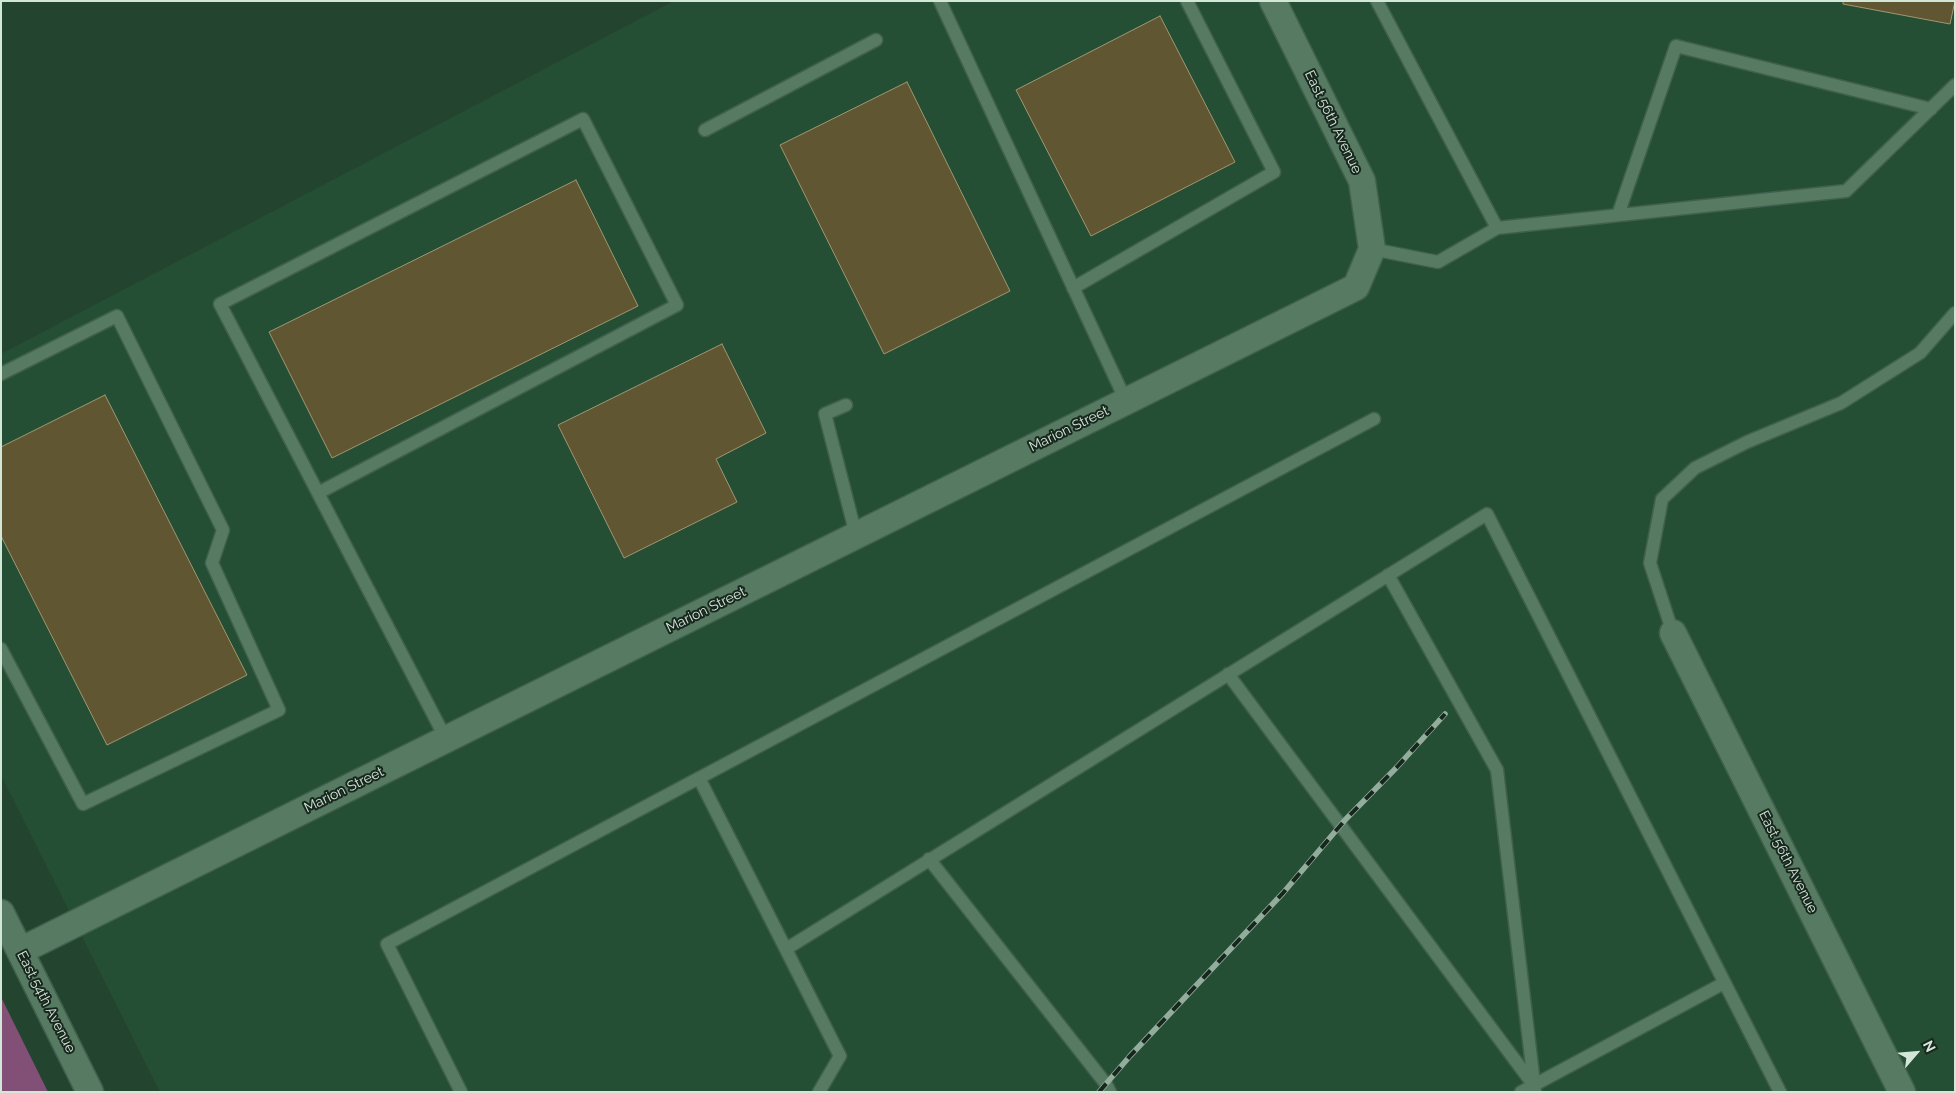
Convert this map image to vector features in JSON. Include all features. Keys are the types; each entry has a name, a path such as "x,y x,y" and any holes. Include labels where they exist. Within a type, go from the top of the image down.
{"street":[{"name":"East 56th Avenue","path":"1273,1 1362,181 1372,249"},
{"name":"Marion Street","path":"20,951 1356,287 1372,249"},
{"name":"East 56th Avenue","path":"1673,633 1902,1092"},
{"name":"East 54th Avenue","path":"1,913 90,1092"}],"lane":[{"path":"940,1 1126,401"},
{"path":"1073,288 1274,172 1186,1"},
{"path":"1377,1 1496,228"},
{"path":"705,130 876,40"},
{"path":"1618,215 1676,46 1931,108"},
{"path":"1372,249 1438,262 1496,228 1846,191 1955,85"},
{"path":"318,493 677,305 583,119 220,304 318,493 446,739"},
{"path":"1673,633 1650,564 1662,498 1695,468 1747,442 1841,403 1920,353 1955,312"},
{"path":"1,374 117,316 223,530 212,563 279,710 83,804 1,649"},
{"path":"846,405 825,414 856,535"},
{"path":"462,1092 387,944 1374,419"},
{"path":"786,949 1487,514 1780,1092"},
{"path":"1388,575 1497,770 1534,1089"},
{"path":"1228,674 1534,1089"},
{"path":"699,778 840,1056 819,1092"},
{"path":"930,859 1106,1084 1110,1092"},
{"path":"1521,1092 1534,1089 1724,983"}],"shaded area":[{"path":"674,1 1955,1 1955,1092 160,1092 1,775 1,354"},
{"path":"1,997 48,1092 1,1092"}],"building":[{"path":"1843,1 1955,1 1950,24 1843,4"},
{"path":"1160,16 1235,162 1091,236 1016,90"},
{"path":"907,82 1010,291 884,354 780,145"},
{"path":"576,180 638,306 332,458 269,332"},
{"path":"722,344 766,433 716,459 737,502 624,558 558,425"},
{"path":"105,395 247,675 107,745 1,536 1,447"}],"railway":[{"path":"1099,1092 1130,1056 1283,893 1345,820 1445,714"}]}
